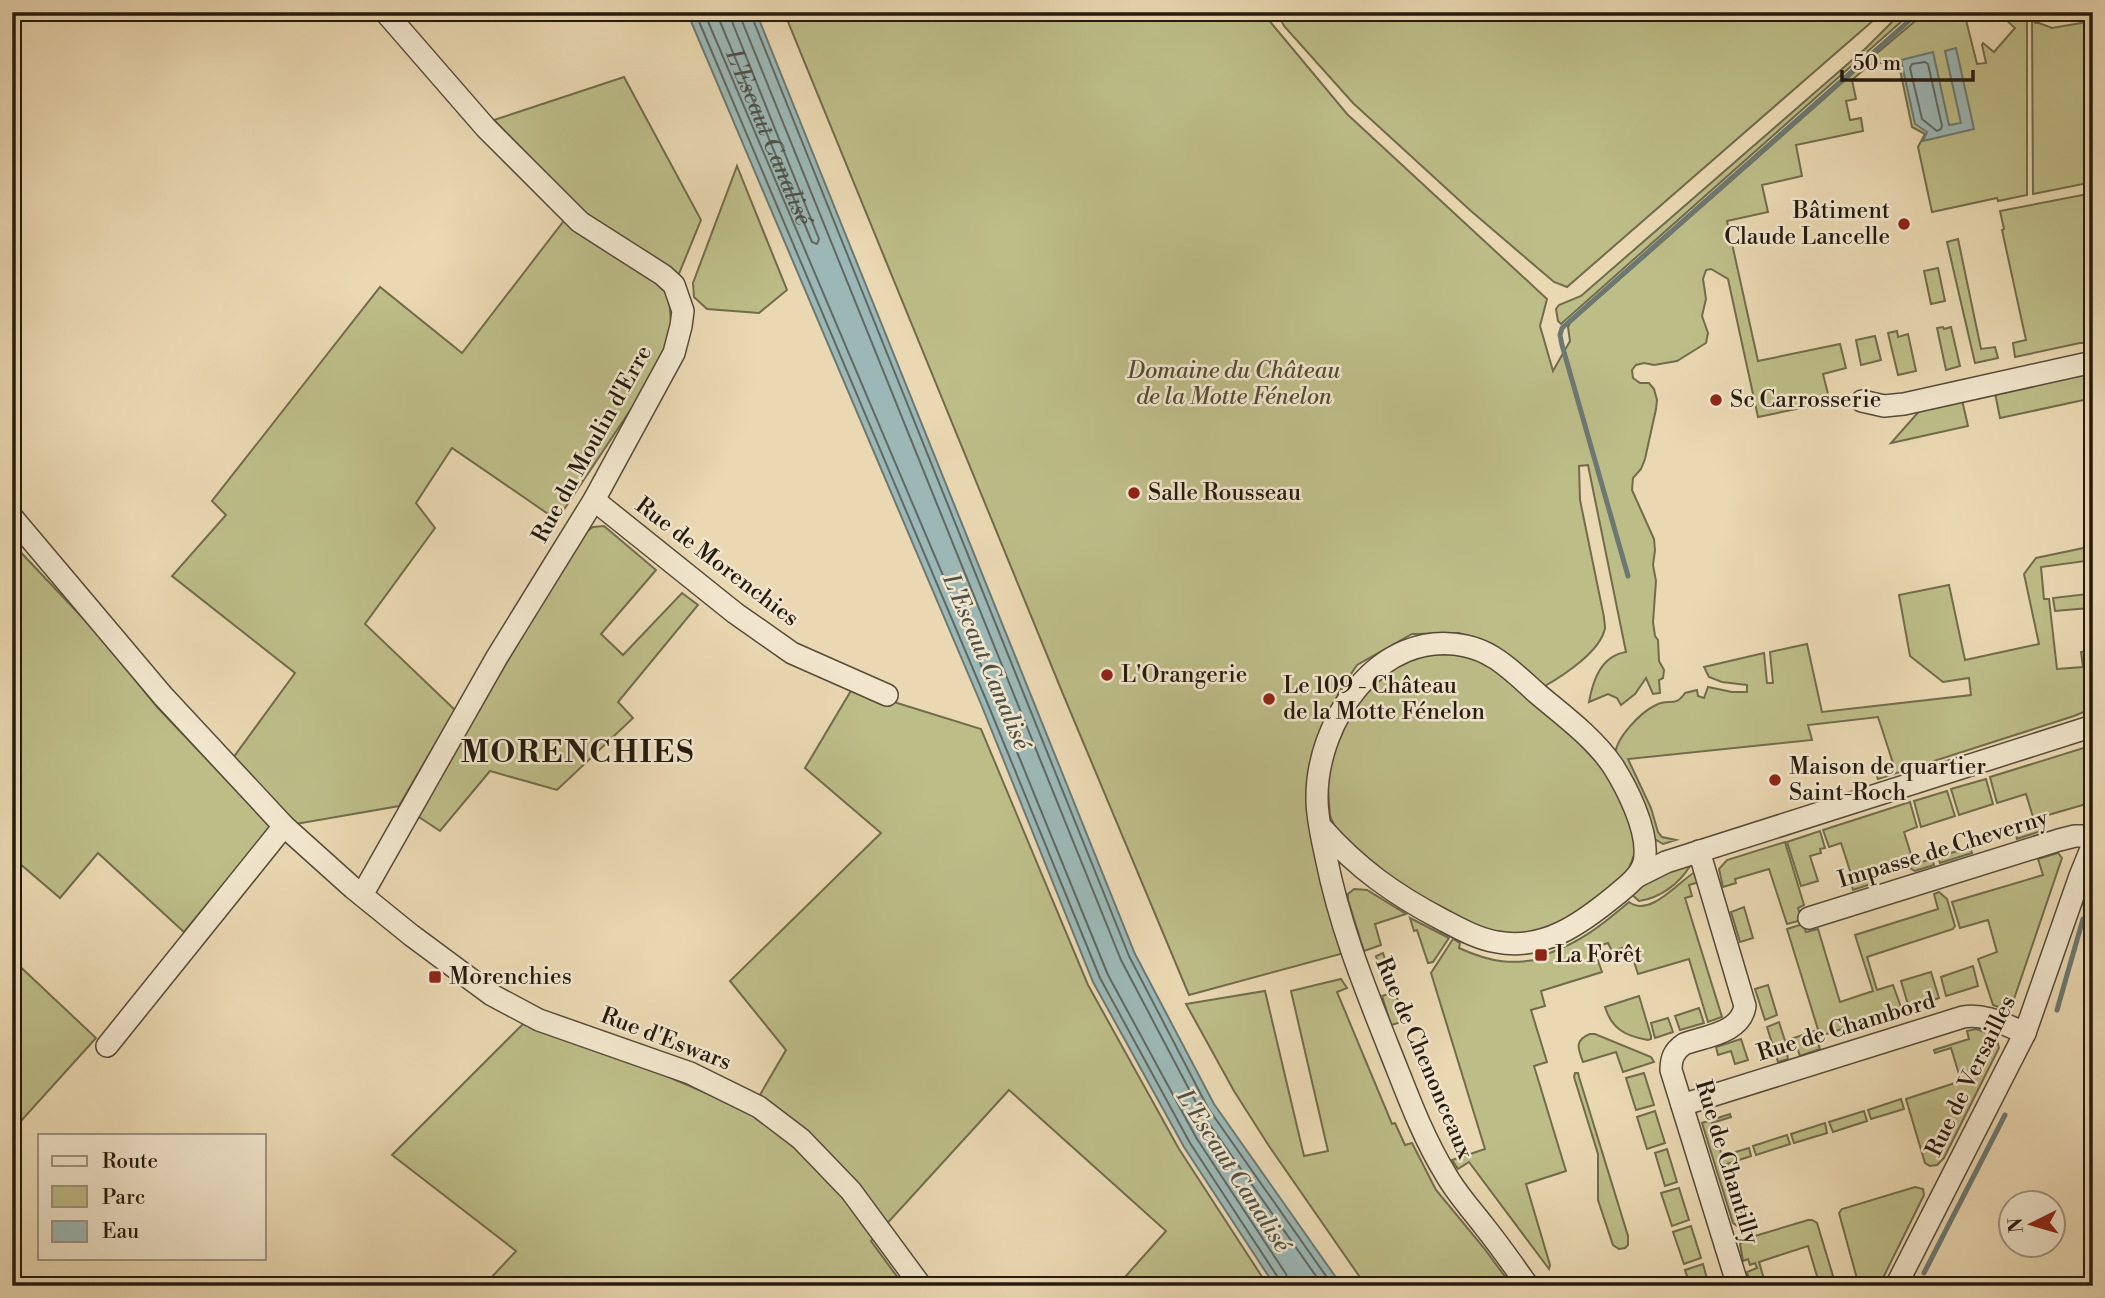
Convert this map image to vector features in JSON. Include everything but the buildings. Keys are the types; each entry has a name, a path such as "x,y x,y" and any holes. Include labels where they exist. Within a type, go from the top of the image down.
{"street":[{"name":"Rue du Moulin d'Erre","path":"358,891 594,500 674,353 683,311 674,285 663,275 580,222 486,128 386,13"},
{"path":"1862,401 1884,406 1904,404 2093,362"},
{"name":"Rue de Morenchies","path":"594,500 735,613 792,653 887,695"},
{"name":"Rue d'Eswars","path":"12,517 163,696 284,826 358,891 411,935 492,995 539,1020 690,1073 759,1107 801,1139 851,1191 921,1286"},
{"name":"Rue de Chenonceaux","path":"1528,1286 1455,1190 1431,1148 1353,960 1335,901 1317,798 1323,757 1338,717 1356,688 1382,664 1404,652 1435,645 1462,645 1484,653 1506,666 1594,743 1613,767 1643,835 1646,857 1636,877"},
{"path":"1321,827 1353,861 1403,898 1454,926 1495,942 1531,943 1567,931 1589,918 1636,877 1653,867 2093,726"},
{"path":"107,1046 284,826"},
{"name":"Impasse de Cheverny","path":"1809,918 2059,840 2075,836 2093,836"},
{"name":"Rue de Versailles","path":"1896,1286 2025,1033 2093,844"},
{"name":"Rue de Chantilly","path":"1699,851 1745,1006 1743,1015 1732,1028 1684,1044 1674,1055 1671,1070 1738,1286"},
{"name":"Rue de Chambord","path":"1682,1105 1963,1017 1987,1017 2025,1033"}],"green space":[{"name":"Domaine du Château de la Motte Fénelon","path":"784,12 1262,12 1347,114 1547,299 1540,326 1553,371 1570,341 1570,323 1926,12 1964,12 1977,64 1986,63 1983,43 1994,52 2015,28 2005,19 2027,16 2027,195 1998,201 1997,198 1932,212 1918,147 1925,134 1912,127 1898,60 1869,65 1852,80 1856,99 1846,101 1850,120 1861,118 1863,131 1796,145 1802,176 1762,185 1768,212 1727,221 1758,361 1840,344 1846,368 1823,374 1830,402 1758,417 1728,279 1711,269 1706,270 1703,279 1706,299 1702,316 1708,333 1706,343 1677,361 1654,365 1644,363 1636,365 1632,370 1633,378 1640,383 1649,383 1654,389 1657,400 1645,459 1633,478 1632,490 1654,539 1653,565 1656,581 1653,622 1658,640 1659,661 1664,670 1663,678 1659,680 1660,693 1653,694 1646,678 1635,694 1621,705 1617,698 1608,694 1589,702 1593,685 1604,664 1617,654 1626,652 1588,465 1579,466 1580,500 1605,625 1597,645 1581,662 1545,686 1525,668 1477,640 1459,633 1412,634 1357,665 1339,692 1316,754 1344,953 1189,995"},
{"path":"1277,12 1883,12 1567,287 1554,282 1471,211 1353,103 1284,26"},
{"path":"1902,12 1912,12 1561,324 1558,321 1556,309 1559,305 1581,296 1866,48"},
{"path":"2032,18 2035,23 2052,28 2093,21 2093,182 2033,194"},
{"path":"624,77 701,220 669,298 672,334 659,367 557,520 452,448 416,503 435,528 365,624 455,710 399,806 296,824 233,758 295,673 172,576 226,515 212,501 380,287 462,353 576,205 494,120"},
{"path":"737,166 787,290 759,313 707,309 694,297 693,283"},
{"path":"2093,193 2093,230 2088,240 2093,255 2093,343 2080,343 2015,357 2013,343 2026,340 2000,211"},
{"path":"1958,239 1981,349 1995,347 1998,358 1975,363 1947,242"},
{"path":"1938,268 1945,301 1931,304 1924,271"},
{"path":"1951,327 1960,366 1946,370 1937,328"},
{"path":"1897,331 1898,337 1908,334 1916,371 1898,375 1888,333"},
{"path":"1875,336 1881,360 1861,365 1856,340"},
{"path":"2093,372 2093,398 2000,418 1995,393"},
{"path":"1962,400 1968,426 1891,443 1922,408"},
{"path":"604,526 656,570 601,634 623,655 682,593 698,605 618,702 633,718 557,790 490,771 440,831 416,815 583,534 593,527"},
{"path":"12,543 98,634 158,708 271,827 184,932 98,853 60,898 12,857"},
{"path":"2093,546 2093,560 2041,567 2044,599 2049,599 2057,669 2083,667 2081,652 2093,650 2093,708 1878,779 1874,769 1893,763 1878,717 1808,725 1812,740 1628,759 1651,808 1658,832 1662,837 1676,840 1663,844 1653,838 1615,757 1616,750 1630,727 1656,705 1675,702 1685,693 1697,690 1698,696 1704,698 1708,687 1747,692 1747,685 1722,682 1709,677 1704,667 1764,653 1767,683 1773,683 1770,652 1807,644 1822,712 1971,695 1969,678 1943,682 1910,656 1899,595 1949,585 1965,660 2039,644 2024,574 2036,558"},
{"path":"2087,594 2089,608 2055,611 2053,598"},
{"path":"1424,654 1471,655 1505,675 1585,745 1608,775 1630,822 1636,850 1620,881 1565,924 1513,936 1468,924 1378,871 1336,829 1330,816 1327,775 1340,733 1362,695 1382,676 1403,662"},
{"path":"852,689 981,729 1088,985 1179,1149 1268,1286 1117,1286 1166,1231 1009,1090 871,1241 904,1286 495,1286 489,1280 516,1251 392,1155 523,1024 585,1041 750,1112 786,1050 730,981 881,833 805,768"},
{"path":"2093,745 2093,800 2038,818 2041,831 2017,839 2016,833 2036,827 2026,794 1997,803 1990,777"},
{"path":"1986,779 1993,804 1959,815 1951,789"},
{"path":"1947,791 1955,816 1921,827 1914,801"},
{"path":"1910,802 1917,827 1904,832 1914,864 1932,859 1934,865 1915,871 1908,867 1906,861 1869,873 1871,884 1853,890 1853,880 1841,843 1829,847 1823,830"},
{"path":"1820,831 1825,848 1820,849 1821,853 1810,856 1818,881 1801,886 1787,842"},
{"path":"1785,842 1804,905 1798,908 1802,920 1787,924 1769,869 1735,879 1736,883 1723,887 1719,869 1727,860"},
{"path":"1970,847 1972,853 1940,863 1938,857"},
{"path":"2058,853 2062,858 2014,999 2004,1009 1993,1005 1978,959 1997,952 1988,920 1960,928 1952,902 2043,875 2038,859"},
{"path":"1690,866 1680,879 1654,897 1639,901 1629,892 1643,881"},
{"path":"1695,872 1699,882 1689,885 1692,896 1685,898 1722,1017 1708,1022 1689,959 1638,974 1629,946 1612,951 1608,943 1596,947 1602,972 1541,991 1545,1006 1531,1010 1547,1062 1534,1066 1566,1171 1526,1184 1549,1269 1469,1162 1458,1169 1452,1160 1485,1149 1431,973 1453,939 1460,943 1459,948 1492,960 1523,962 1547,958 1547,954 1591,932 1629,902 1637,906 1655,902"},
{"path":"2093,877 2091,913 2080,902 2081,897 2085,897"},
{"path":"1354,889 1367,890 1406,914 1375,924 1381,945 1364,951 1348,900 1348,894"},
{"path":"1939,892 1947,899 1955,926 1953,929 1867,957 1877,990 1893,985 1902,1010 1820,1036 1787,929 1803,924 1806,932 1818,929 1840,1002 1873,991 1855,935 1938,909 1934,894"},
{"path":"1744,907 1753,938 1740,942 1731,912"},
{"path":"1410,918 1449,938 1433,962 1428,963"},
{"path":"1383,953 1393,984 1385,986 1376,956"},
{"path":"12,959 96,1038 12,1131"},
{"path":"1973,966 1978,986 1946,996 1941,977"},
{"path":"1931,972 1939,998 1909,1008 1901,981"},
{"path":"1341,979 1347,988 1337,992 1392,1124 1395,1123 1405,1145 1412,1143 1436,1190 1512,1286 1366,1286 1269,1146 1234,1091 1186,1004 1265,991 1304,1156 1328,1151 1291,991"},
{"path":"1768,985 1777,1015 1765,1020 1755,989"},
{"path":"1395,992 1405,1021 1391,1025 1382,996"},
{"path":"1639,996 1651,1036 1648,1040 1620,1030 1611,1021 1605,1007"},
{"path":"1699,1008 1704,1023 1680,1030 1675,1016"},
{"path":"1668,1018 1673,1032 1655,1038 1651,1023"},
{"path":"1779,1022 1785,1041 1814,1031 1820,1049 1800,1056 1796,1045 1786,1048 1788,1059 1778,1062 1767,1027"},
{"path":"1976,1029 1996,1036 1999,1048 1944,1158 1937,1165 1930,1166 1925,1163 1906,1099 1961,1081 1951,1048 1935,1053 1934,1050 1969,1039 1967,1031"},
{"path":"1590,1034 1651,1057 1654,1062 1623,1072 1616,1052 1583,1062 1579,1042"},
{"path":"1741,1039 1748,1060 1735,1064 1731,1051 1718,1055 1716,1047"},
{"path":"1575,1073 1578,1073 1628,1236 1628,1245 1625,1248 1619,1249 1613,1245 1598,1200 1598,1154"},
{"path":"1644,1073 1654,1105 1636,1110 1626,1078"},
{"path":"1901,1099 1904,1109 1871,1119 1868,1110"},
{"path":"1655,1111 1665,1143 1647,1149 1637,1117"},
{"path":"1864,1111 1867,1121 1833,1132 1829,1122"},
{"path":"1730,1114 1731,1117 1712,1123 1722,1156 1749,1148 1751,1156 1727,1164 1745,1224 1737,1226 1733,1223 1702,1123"},
{"path":"1825,1123 1827,1133 1794,1143 1791,1134"},
{"path":"1787,1135 1790,1144 1756,1155 1753,1146"},
{"path":"1667,1149 1677,1182 1665,1186 1655,1153"},
{"path":"1915,1187 1923,1189 1924,1195 1879,1286 1859,1286 1839,1213 1842,1209"},
{"path":"1679,1188 1689,1220 1672,1226 1661,1193"},
{"path":"1808,1220 1817,1223 1833,1283 1820,1286 1808,1246 1759,1262 1766,1286 1751,1286 1747,1272 1757,1268 1755,1263 1750,1265 1748,1259 1743,1261 1740,1244 1745,1239"},
{"path":"1691,1226 1701,1258 1684,1264 1673,1232"},
{"path":"1703,1264 1709,1286 1690,1286 1685,1270"}],"water":[{"name":"L'Escaut Canalisé","path":"687,12 756,12 1135,954 1214,1104 1342,1286 1275,1286 1184,1147 1093,982 981,704"},
{"path":"1956,48 1974,129 1923,141 1927,132 1915,124 1901,60 1933,52 1949,125 1961,123 1945,51"}],"waterway":[{"path":"1628,576 1562,345 1562,328 1919,12"},
{"path":"2057,1010 2083,919"},
{"path":"1924,1273 2005,1115"},
{"path":"2090,1286 2093,1282"}],"place":[{"name":"Bâtiment Claude Lancelle","path":"1904,224"},
{"name":"Sc Carrosserie","path":"1716,400"},
{"name":"Salle Rousseau","path":"1134,493"},
{"name":"L'Orangerie","path":"1107,675"},
{"name":"Le 109 - Château de la Motte Fénelon","path":"1269,699"},
{"name":"Maison de quartier Saint-Roch","path":"1775,780"},
{"name":"La Forêt","path":"1541,955"},
{"name":"Morenchies","path":"435,977"}],"district":[{"name":"MORENCHIES","path":"578,753"}]}
